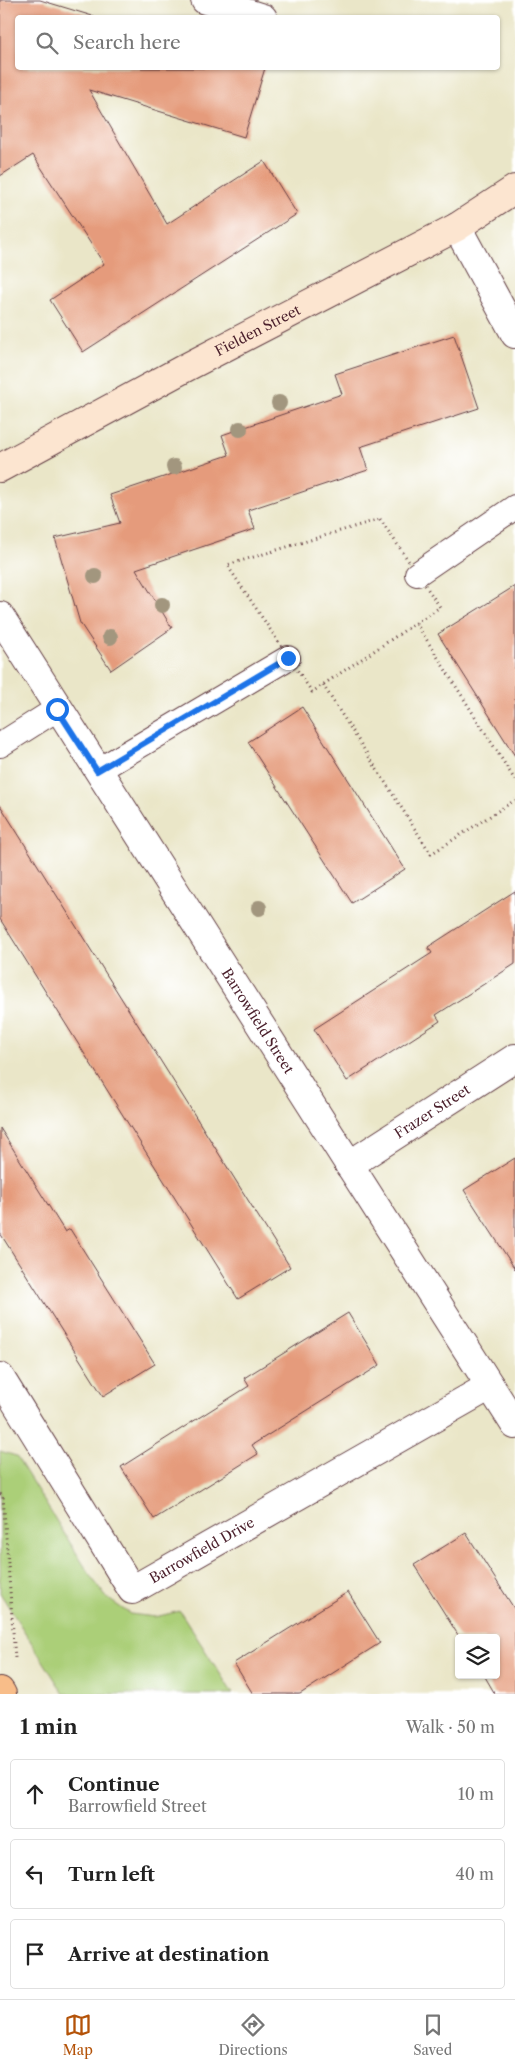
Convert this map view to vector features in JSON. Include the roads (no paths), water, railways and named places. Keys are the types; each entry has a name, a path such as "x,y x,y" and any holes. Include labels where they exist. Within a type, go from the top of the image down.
{"main road":[{"name":"Fielden Street","path":"0,468 185,368 457,226 515,189"}],"street":[{"path":"205,0 254,15"},
{"path":"457,226 515,334"},
{"name":"Barrowfield Street","path":"0,616 57,709 515,1424"},
{"name":"Frazer Street","path":"349,1166 515,1058"},
{"name":"Barrowfield Drive","path":"0,1377 132,1590 490,1386"}],"lane":[{"path":"417,574 515,507"},
{"path":"97,771 288,658"},
{"path":"0,745 57,709"}]}
